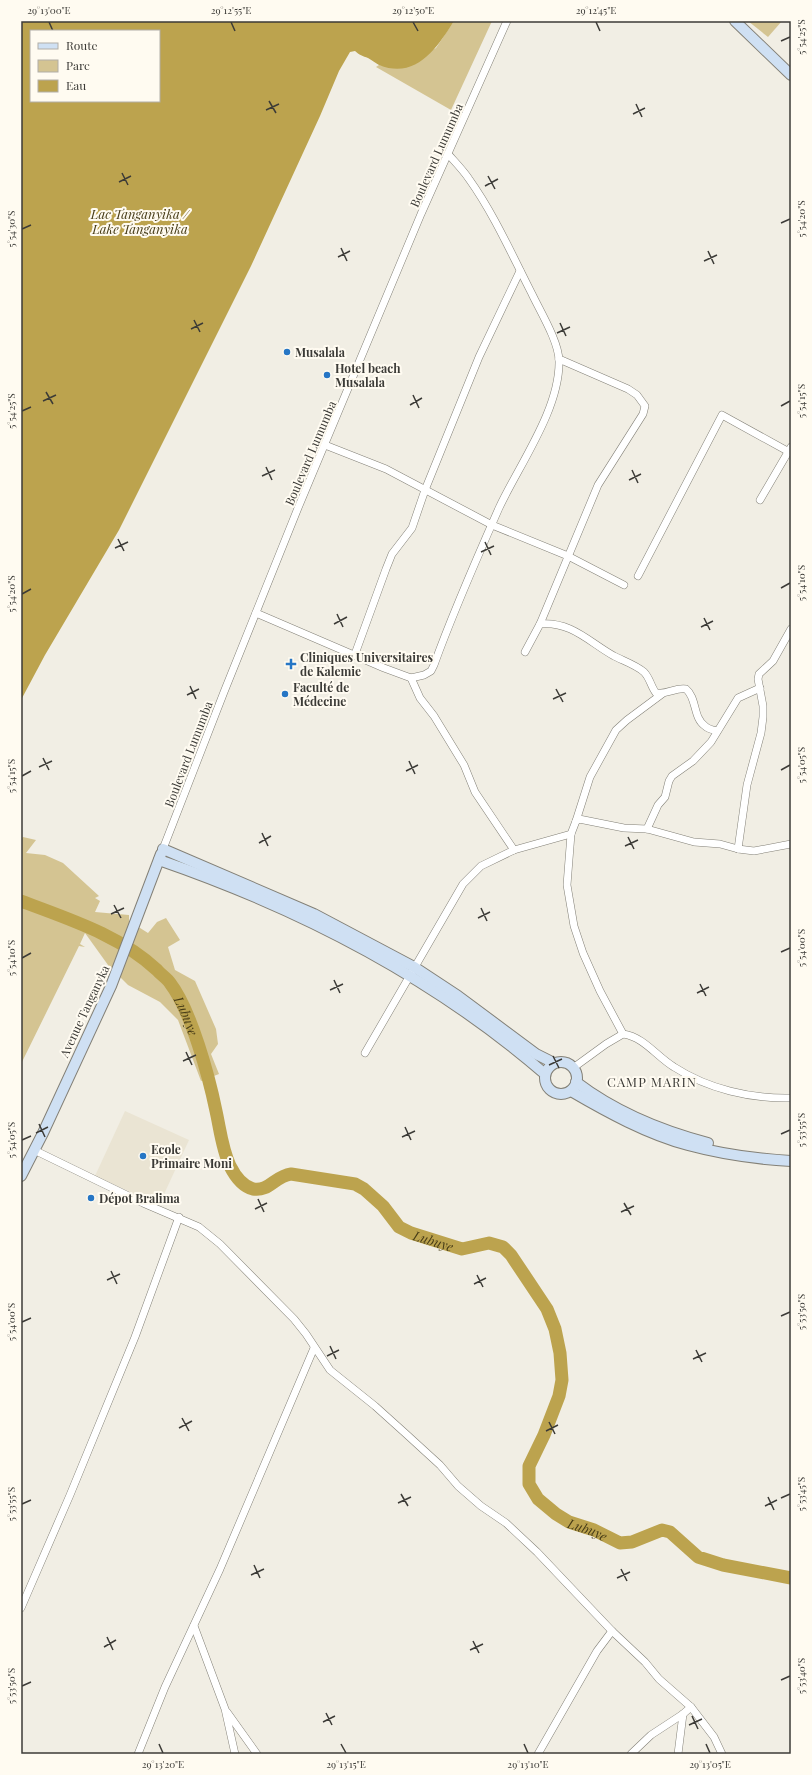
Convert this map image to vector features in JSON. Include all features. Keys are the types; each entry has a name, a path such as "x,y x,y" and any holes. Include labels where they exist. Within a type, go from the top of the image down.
{"street":[{"name":"Boulevard Lumumba","path":"161,854 256,613 325,445 448,154 507,21"},
{"path":"735,21 791,75"},
{"path":"256,613 411,678 424,675 431,671 449,624 492,525 553,400 558,376 559,359 552,336 497,226 478,193 448,154"},
{"path":"355,654 392,554 412,528 425,490 479,357 520,271"},
{"path":"525,652 540,624 598,485 643,414 644,406 637,395 628,389 559,359"},
{"path":"638,576 722,415 790,451 760,500"},
{"path":"325,445 386,469 492,525 568,556 624,585"},
{"path":"540,624 550,623 562,625 586,637 614,656 644,672 652,689 656,693 662,694 678,689 686,689 692,697 702,723 706,727 717,731"},
{"path":"738,849 747,785 761,733 763,706 758,674 773,661 791,629"},
{"path":"411,678 420,698 434,716 464,765 475,792 514,850"},
{"path":"647,829 658,805 665,797 669,781 672,776 693,761 711,742 738,698 760,688"},
{"path":"623,1034 600,991 583,953 574,926 567,885 571,834 590,777 616,730 662,694"},
{"path":"576,821 579,819 624,828 647,829 694,842 720,844 738,849 754,851 791,844"},
{"path":"365,1053 463,884 481,866 514,850 571,834"},
{"path":"161,854 314,914 414,967 458,996 536,1054 554,1063 568,1063 577,1075 574,1087 564,1094 550,1092 545,1083 545,1074 548,1068 554,1063"},
{"path":"161,854 285,910 375,956 456,1005 513,1047 545,1074"},
{"name":"Avenue Tanganyka","path":"21,1176 111,986 161,854"},
{"path":"573,1068 606,1044 623,1034 632,1035 674,1068 712,1085 738,1093 756,1096 791,1098"},
{"path":"574,1087 638,1118 698,1140 737,1150 791,1156"},
{"path":"574,1087 629,1122 687,1145 735,1155 791,1161"},
{"path":"34,1150 143,1203 179,1217 199,1227 230,1253 294,1319 330,1370 375,1406 405,1433 440,1465 458,1486 481,1506 506,1523 537,1552 612,1631 645,1662 671,1691 691,1707 698,1719 714,1737 722,1754"},
{"path":"21,1608 70,1495 135,1337 179,1217"},
{"path":"138,1754 165,1686 223,1562 314,1348"},
{"path":"194,1626 225,1709 235,1754"},
{"path":"538,1754 594,1657 612,1631"},
{"path":"631,1754 651,1735 691,1707"},
{"path":"225,1709 257,1754"},
{"path":"678,1754 683,1714"}],"shaded area":[{"name":"Ecole Primaire Moni","path":"125,1111 189,1140 159,1205 95,1176"}],"green space":[{"path":"454,21 492,21 451,110 376,67 379,65 401,68 436,48"},
{"path":"748,21 782,21 768,37"},
{"path":"23,837 36,840 26,853 45,855 63,863 99,896 95,898 100,901 95,912 129,915 129,921 148,933 157,922 166,918 180,940 168,947 175,970 195,981 216,1029 218,1044 211,1054 219,1074 201,1081 178,1020 160,1002 128,985 108,965 85,933 80,944 85,947 79,946 21,1064 21,839"}],"water":[{"name":"Lac Tanganyika / Lake Tanganyika","path":"21,21 454,21 433,51 415,65 392,69 379,65 355,51 350,52 339,71 251,266 119,530 45,655 21,700"}],"waterway":[{"name":"Lubuye","path":"21,901 93,929 127,947 169,981 185,1010 198,1044 209,1080 227,1159 232,1170 245,1186 253,1189 263,1188 285,1175 291,1174 355,1184 364,1189 383,1206 399,1227 411,1233 462,1249 489,1243 503,1247 511,1255 547,1309 555,1329 560,1353 562,1380 559,1396 544,1435 529,1466 529,1484 538,1499 556,1514 569,1522 594,1530 620,1543 632,1542 662,1530 670,1532 698,1557 723,1565 791,1578"}],"place":[{"name":"Musalala","path":"287,352"},
{"name":"Hotel beach Musalala","path":"327,375"},
{"name":"Cliniques Universitaires de Kalemie","path":"291,664"},
{"name":"Faculté de Médecine","path":"285,694"},
{"name":"Ecole Primaire Moni","path":"143,1156"},
{"name":"Dépot Bralima","path":"91,1198"}],"district":[{"name":"CAMP MARIN","path":"652,1081"}]}
